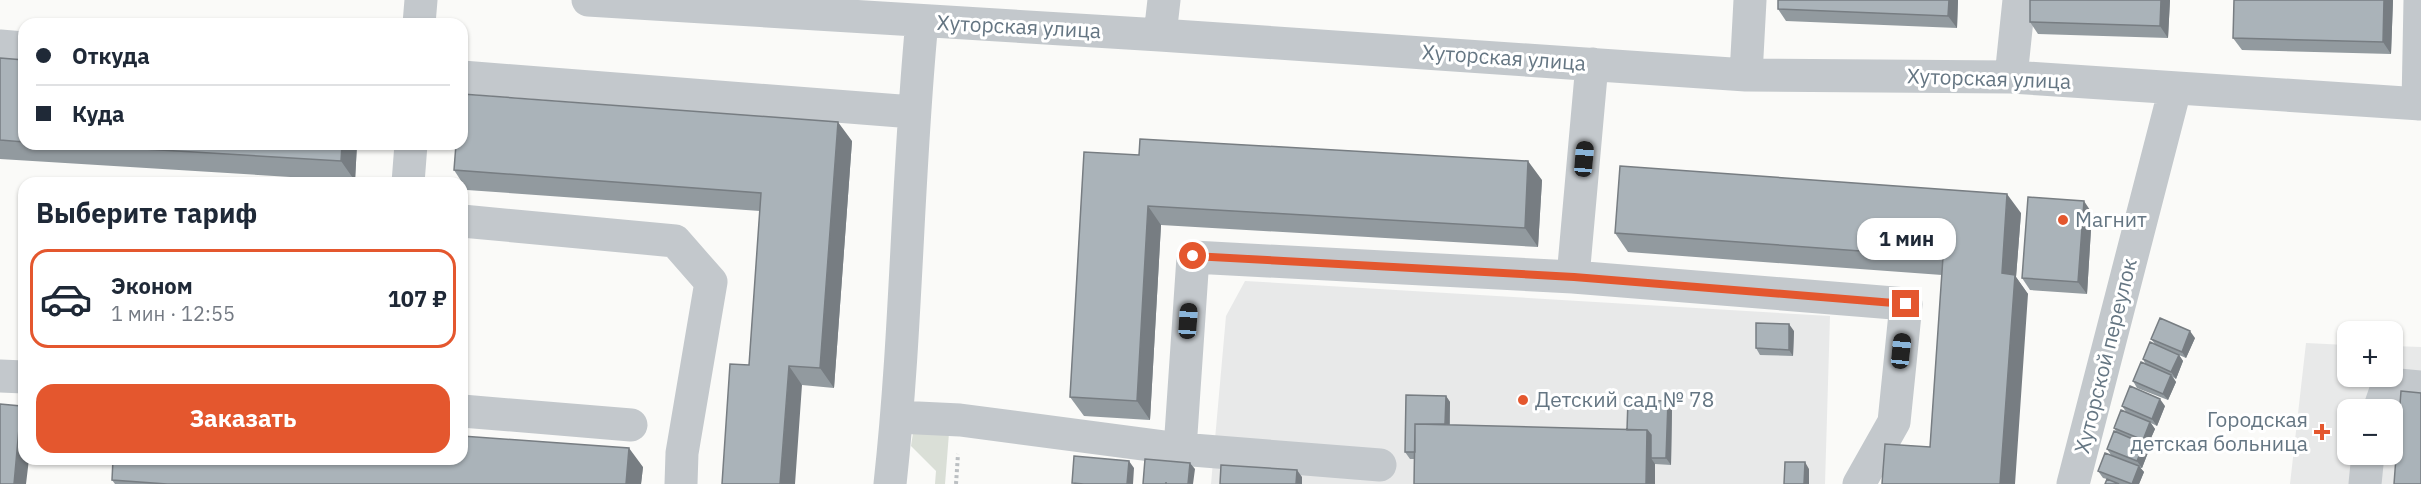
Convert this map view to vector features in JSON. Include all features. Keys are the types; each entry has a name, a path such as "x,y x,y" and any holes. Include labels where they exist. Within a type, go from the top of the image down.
{"street":[{"path":"420,18 421,0"},
{"name":"Хуторская улица","path":"588,0 1160,35 1746,75 2011,77 2420,104"},
{"path":"1160,35 1164,0"},
{"path":"1746,75 1750,0"},
{"path":"2011,77 2019,0"},
{"path":"2420,0 2420,104"},
{"path":"890,484 897,417 910,216 913,112 922,21"},
{"path":"0,46 18,48"},
{"path":"1574,277 1592,64"},
{"path":"468,77 913,112"},
{"name":"Хуторской переулок","path":"2073,484 2175,89"},
{"path":"408,177 411,150"},
{"path":"468,222 675,241 711,282 682,453 681,484"},
{"path":"1180,449 1193,256 1574,277 1906,304 1894,422 1859,484"},
{"path":"0,376 18,377"},
{"path":"2383,399 2388,384 2421,387"},
{"path":"468,411 631,425"},
{"path":"897,417 960,420 1180,449 1380,465"},
{"path":"2365,484 2367,465"}],"shaded area":[{"name":"Детский сад № 78","path":"1245,281 1830,316 1825,484 1211,484 1226,316"},
{"name":"Городская детская больница","path":"2306,343 2337,345 2337,387 2403,387 2403,346 2421,347 2421,484 2290,484"},
{"path":"913,433 949,433 945,484 935,484 936,471 911,446"}],"building":[{"path":"1778,0 1949,0 1948,16 1778,9"},
{"path":"2030,0 2161,0 2160,26 2030,22"},
{"path":"2234,0 2384,0 2383,42 2233,38"},
{"path":"0,58 18,60 18,142 0,140"},
{"path":"468,94 838,122 820,368 789,366 780,484 722,484 730,364 749,365 761,193 454,170 456,150 468,150"},
{"path":"1140,139 1528,161 1525,228 1148,206 1137,401 1070,397 1084,152 1139,155"},
{"path":"159,150 342,150 341,161"},
{"path":"1620,166 2007,194 2002,273 2015,275 2000,484 1882,484 1885,444 1930,447 1943,257 1615,233"},
{"path":"2028,197 2084,201 2078,282 2022,278"},
{"path":"2160,318 2190,331 2182,352 2151,339"},
{"path":"1756,323 1789,324 1789,350 1756,348"},
{"path":"2150,342 2179,355 2171,372 2143,359"},
{"path":"2141,362 2171,375 2163,394 2133,381"},
{"path":"2130,386 2160,399 2152,419 2122,406"},
{"path":"2401,391 2421,393 2421,484 2394,484 2395,465 2403,465 2403,399 2400,399"},
{"path":"1406,395 1446,396 1445,424 1415,424 1415,452 1405,452"},
{"path":"1628,400 1668,401 1666,458 1651,458 1651,435 1647,430 1627,430"},
{"path":"0,404 18,406 14,484 0,484"},
{"path":"2121,410 2150,422 2143,440 2114,428"},
{"path":"1415,424 1647,430 1646,484 1414,484"},
{"path":"2114,431 2144,444 2137,461 2107,449"},
{"path":"468,436 629,448 626,484 167,484 112,480 113,465 468,465"},
{"path":"2105,453 2139,466 2132,484 2098,471"},
{"path":"1074,456 1129,461 1127,484 1072,483"},
{"path":"1145,459 1190,463 1188,484 1143,484"},
{"path":"1785,462 1805,462 1804,484 1784,484"},
{"path":"1221,465 1297,470 1296,484 1220,484"},
{"path":"2107,479 2119,484 2105,484"}],"place":[{"name":"Магнит","path":"2063,220"},
{"name":"Детский сад № 78","path":"1523,400"},
{"name":"Городская детская больница","path":"2322,432"}],"route":[{"path":"1193,256 1574,277 1906,304"}]}
